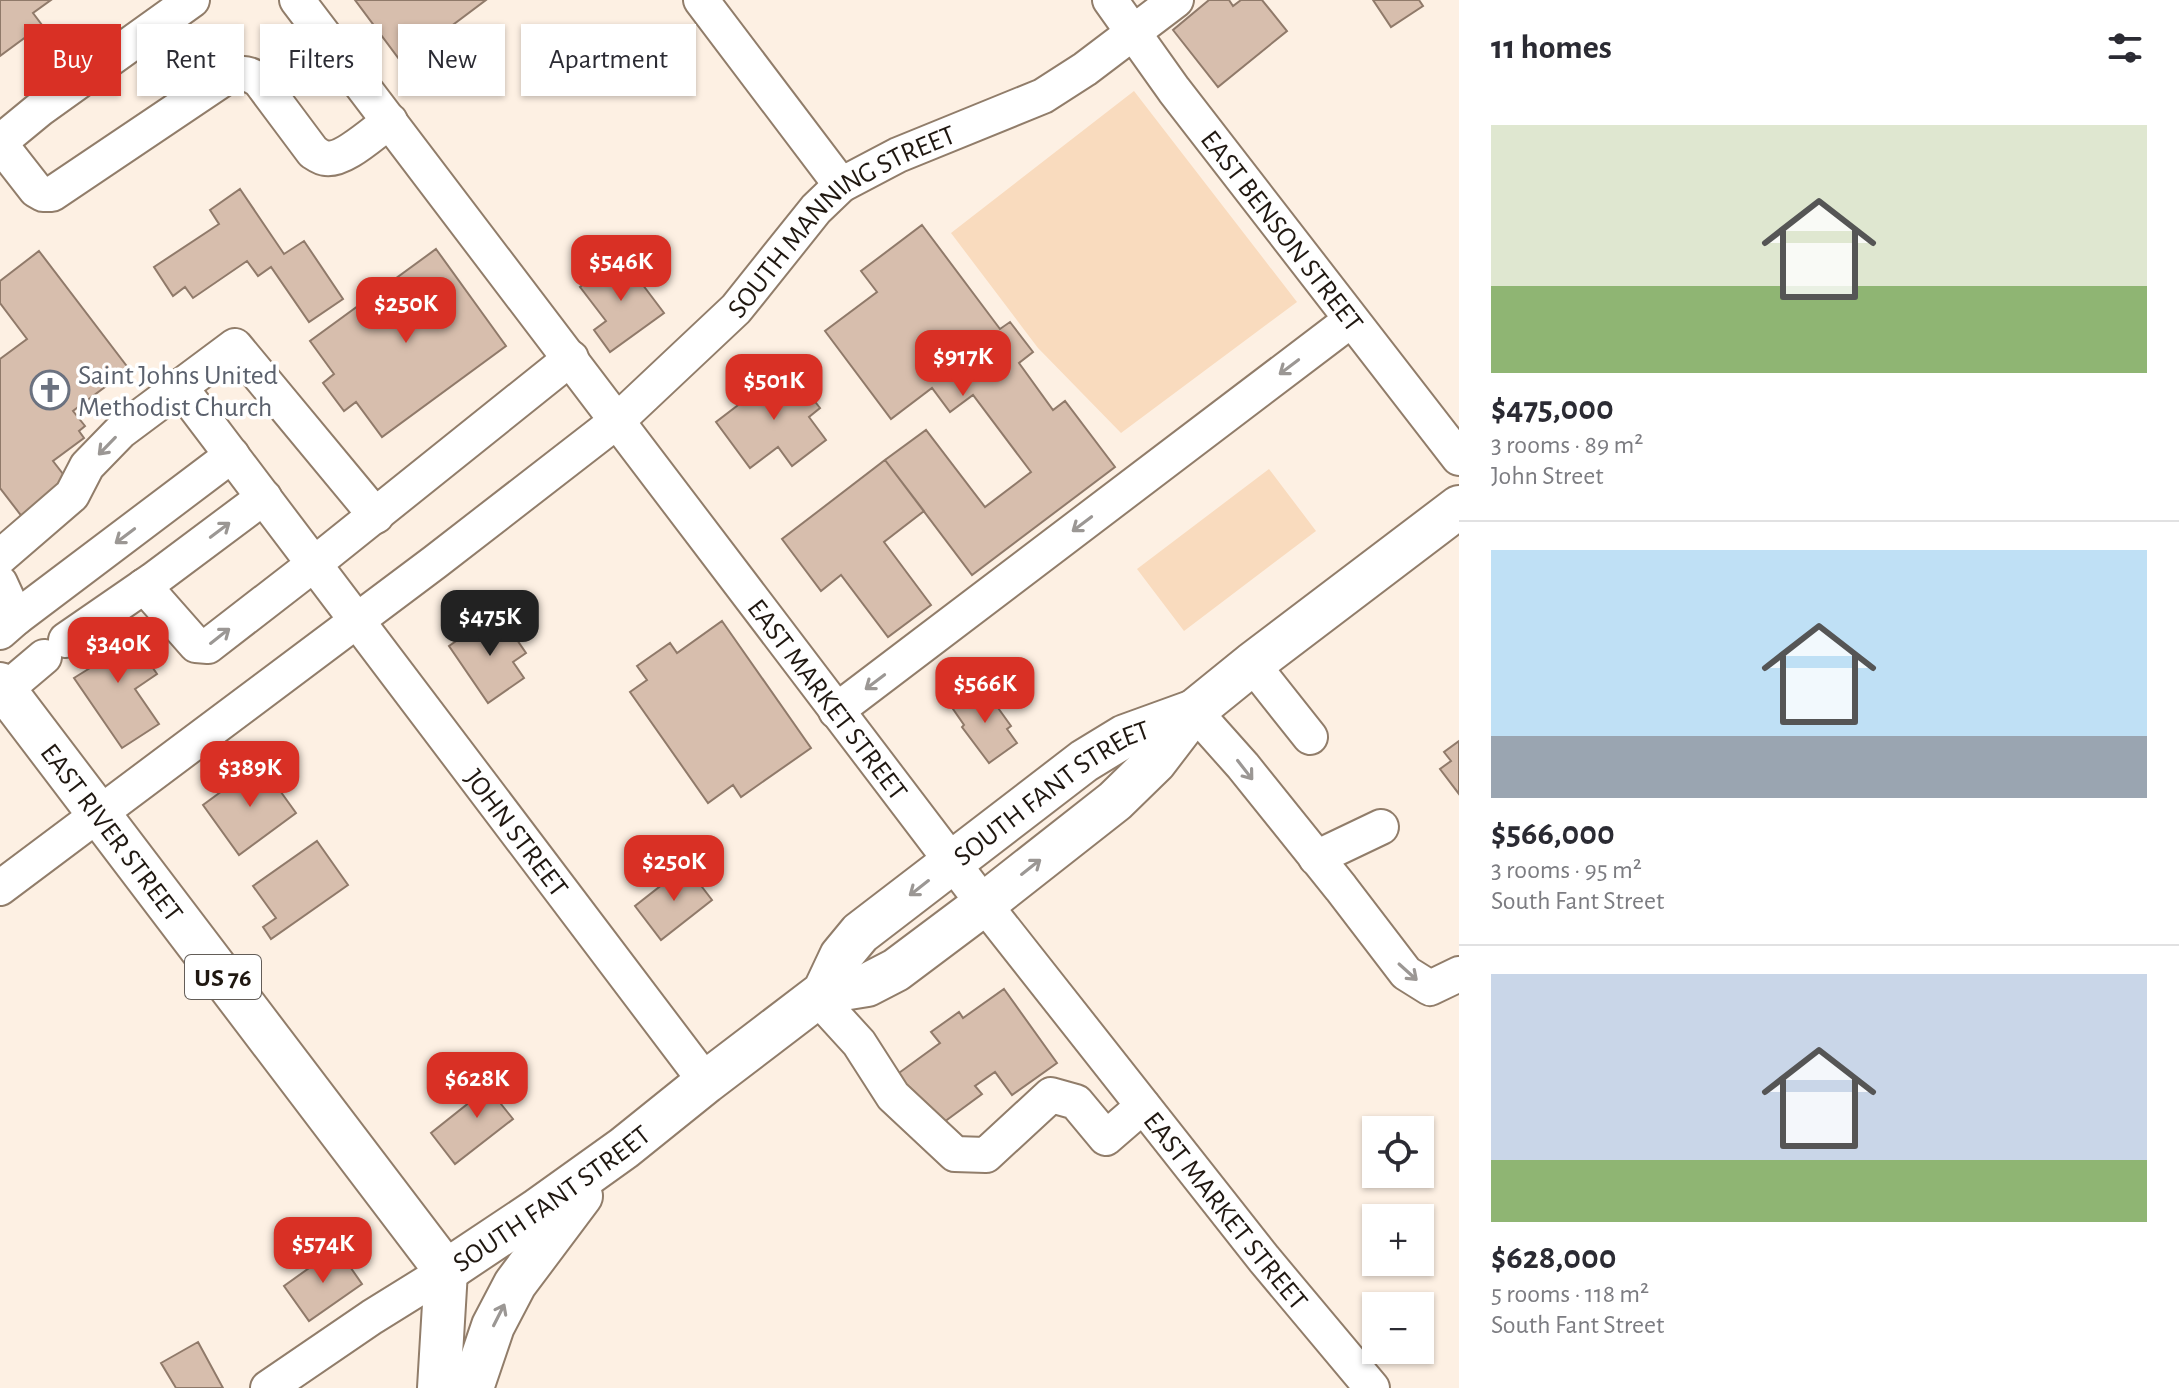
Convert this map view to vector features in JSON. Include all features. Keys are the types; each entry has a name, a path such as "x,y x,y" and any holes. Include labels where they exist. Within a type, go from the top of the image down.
{"main road":[{"name":"SOUTH FANT STREET","path":"446,1271 624,1148 821,995 867,985 896,970 984,904 1115,801 1155,762 1194,711 1459,507"},
{"name":"EAST RIVER STREET","path":"2,687 446,1271"},
{"name":"SOUTH FANT STREET","path":"821,995 841,956 860,933 1084,761 1125,736 1194,711"},
{"path":"472,1388 493,1326 515,1284 574,1204 624,1148"},
{"path":"439,1388 446,1271"}],"street":[{"path":"192,0 40,109 0,143 36,190 52,194 223,79 242,72 260,81 313,152 324,158 336,158 347,152 390,121"},
{"name":"EAST MARKET STREET","path":"297,0 984,904 1264,1259 1372,1388"},
{"path":"701,0 841,185"},
{"name":"EAST BENSON STREET","path":"1110,0 1183,102 1459,458"},
{"name":"SOUTH MANNING STREET","path":"0,888 617,421 736,309 816,209 841,185 898,155 1043,96 1085,69 1176,0"},
{"path":"836,711 1351,320"},
{"path":"0,557 72,495 87,466 121,431 235,346 376,516"},
{"path":"144,586 196,645 208,646 376,516 571,358"},
{"name":"JOHN STREET","path":"180,387 706,1082"},
{"path":"0,583 8,625 232,455"},
{"path":"2,687 264,497"},
{"path":"1252,664 1310,737"},
{"path":"1194,711 1243,766 1406,973 1430,988 1459,974"},
{"path":"1316,858 1381,827"},
{"path":"821,995 859,1043 893,1096 955,1154 986,1155 1051,1095 1076,1102 1106,1138 1143,1106"},
{"name":"SOUTH FANT STREET","path":"268,1388 446,1271"}],"shaded area":[{"path":"1134,91 1297,302 1121,433 1038,348 951,233"},
{"path":"1269,469 1316,531 1184,631 1137,569"}],"building":[{"path":"0,0 51,0 33,13 41,24 24,24 24,38 0,56"},
{"path":"355,0 486,0 454,24 398,24 398,58 382,36 382,24 373,24"},
{"path":"1209,0 1229,0 1233,6 1241,0 1262,0 1287,31 1218,87 1173,30"},
{"path":"1373,0 1419,0 1423,6 1391,27"},
{"path":"240,189 284,254 304,241 343,299 309,322 271,267 258,276 247,261 193,298 185,287 173,296 154,267 219,224 210,210"},
{"path":"922,225 1000,329 1010,322 1033,352 1019,363 1053,410 1065,401 1115,467 972,575 885,460 926,430 985,507 1031,472 973,395 950,412 932,388 891,419 825,331 877,292 861,271"},
{"path":"436,249 506,346 382,437 356,402 344,411 323,383 334,374 310,341"},
{"name":"Saint Johns United Methodist Church","path":"39,251 129,369 73,411 85,426 79,431 84,438 53,461 70,483 23,518 0,488 0,359 27,339 0,303 0,281"},
{"path":"621,256 664,313 610,352 594,330 606,321 580,287"},
{"path":"788,367 820,408 809,417 826,440 792,466 778,447 750,468 716,422"},
{"path":"885,460 924,511 884,542 931,605 888,637 841,575 821,591 782,539"},
{"path":"500,615 526,653 513,662 524,678 488,703 449,646"},
{"path":"722,621 811,748 741,797 733,785 708,803 630,692 647,680 637,666 670,643 677,653"},
{"path":"122,623 157,674 135,689 159,724 122,748 74,678 90,668 80,652"},
{"path":"983,687 1011,726 1007,729 1017,743 989,763 962,727 964,725 953,709"},
{"path":"1459,741 1459,794 1440,769 1451,761 1444,752"},
{"path":"260,763 296,813 239,855 203,805"},
{"path":"317,841 348,885 271,939 263,927 276,918 253,886"},
{"path":"686,866 712,900 661,940 635,906"},
{"path":"1004,989 1057,1063 1012,1095 995,1072 975,1086 982,1094 940,1125 892,1078 940,1043 931,1032 959,1012 963,1018"},
{"path":"509,1071 522,1087 501,1104 513,1119 455,1164 431,1133"},
{"path":"337,1248 362,1284 309,1321 284,1286"},
{"path":"198,1342 223,1388 176,1388 161,1363"}],"place":[{"name":"Saint Johns United Methodist Church","path":"50,390"}]}
